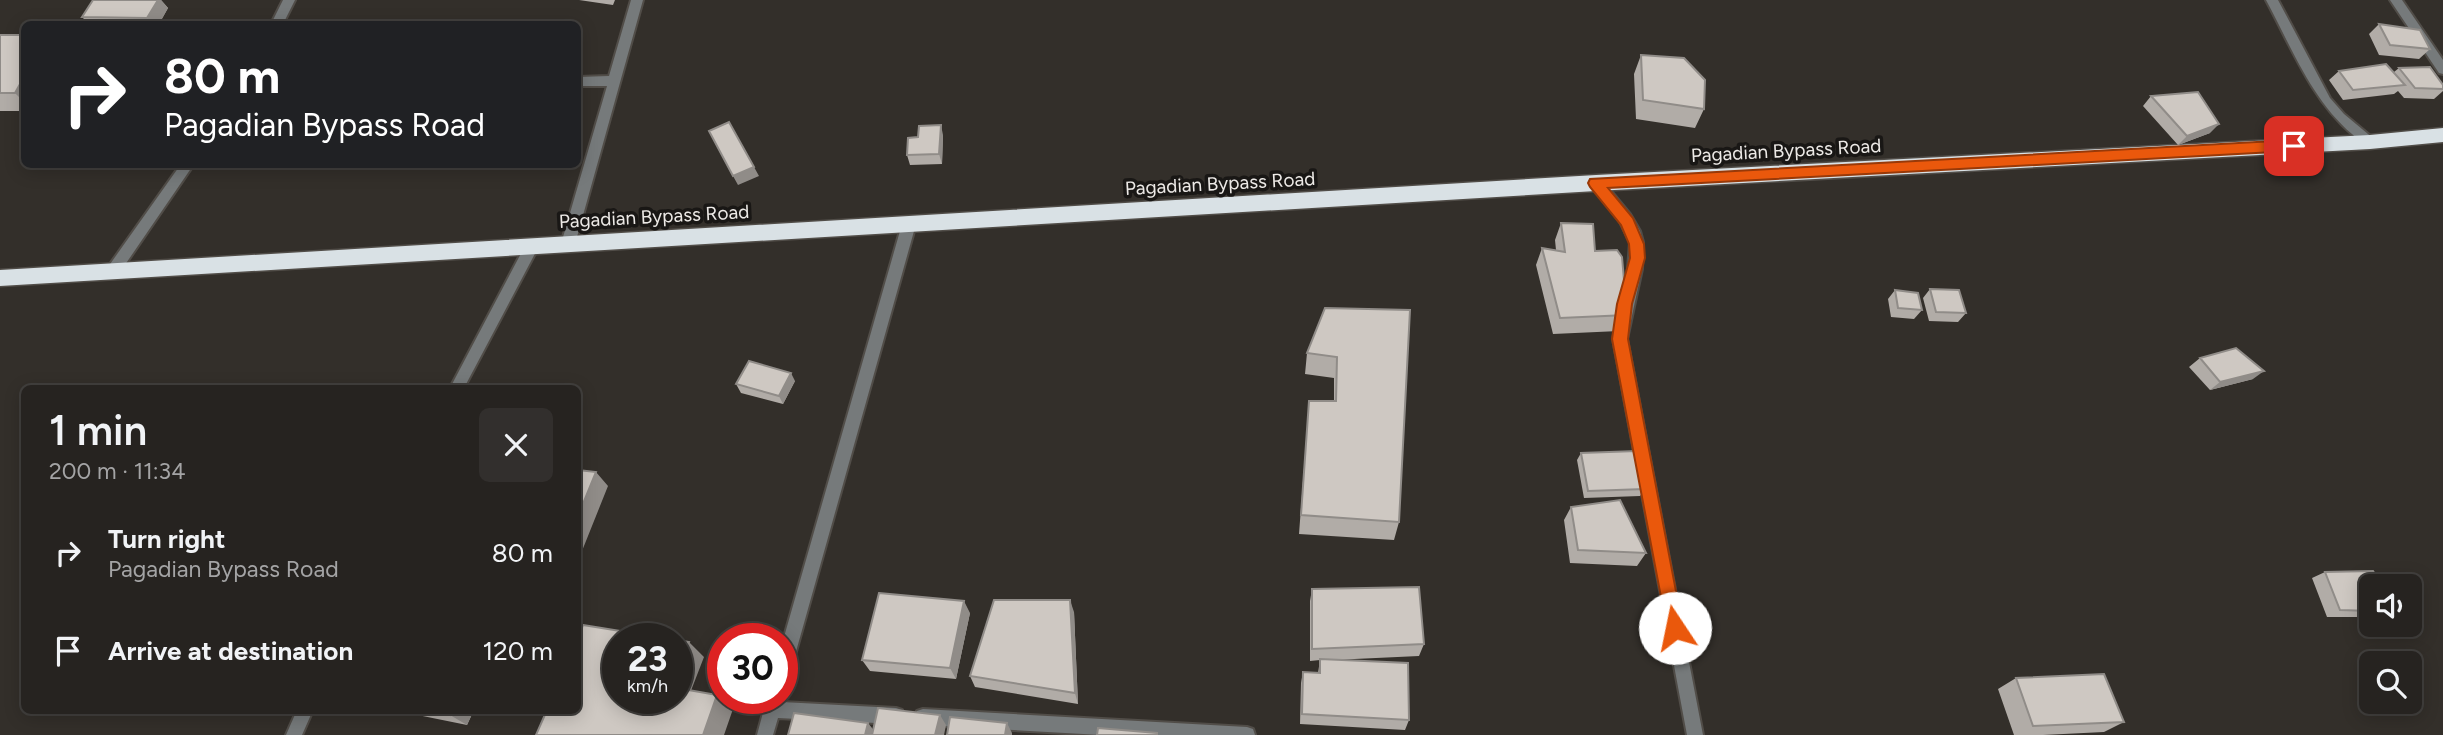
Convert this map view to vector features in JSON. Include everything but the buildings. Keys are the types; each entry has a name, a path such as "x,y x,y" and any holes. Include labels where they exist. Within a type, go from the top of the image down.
{"highway":[{"name":"Pagadian Bypass Road","path":"0,278 1595,183 2370,142 2443,135"}],"street":[{"path":"278,21 289,0"},
{"path":"568,244 637,0"},
{"path":"2272,0 2326,101 2340,117 2370,142"},
{"path":"2396,0 2443,70"},
{"path":"581,81 614,81"},
{"path":"113,271 185,168"},
{"path":"1595,183 1628,222 1637,244 1638,258 1625,304 1620,339 1695,735"},
{"path":"796,623 909,224"},
{"path":"459,385 532,246"},
{"path":"798,706 1243,734"},
{"path":"294,735 303,714"},
{"path":"765,735 771,714"}],"route":[{"path":"1675,628 1620,339 1621,321 1638,258 1637,244 1628,222 1595,183 2294,146"}]}
